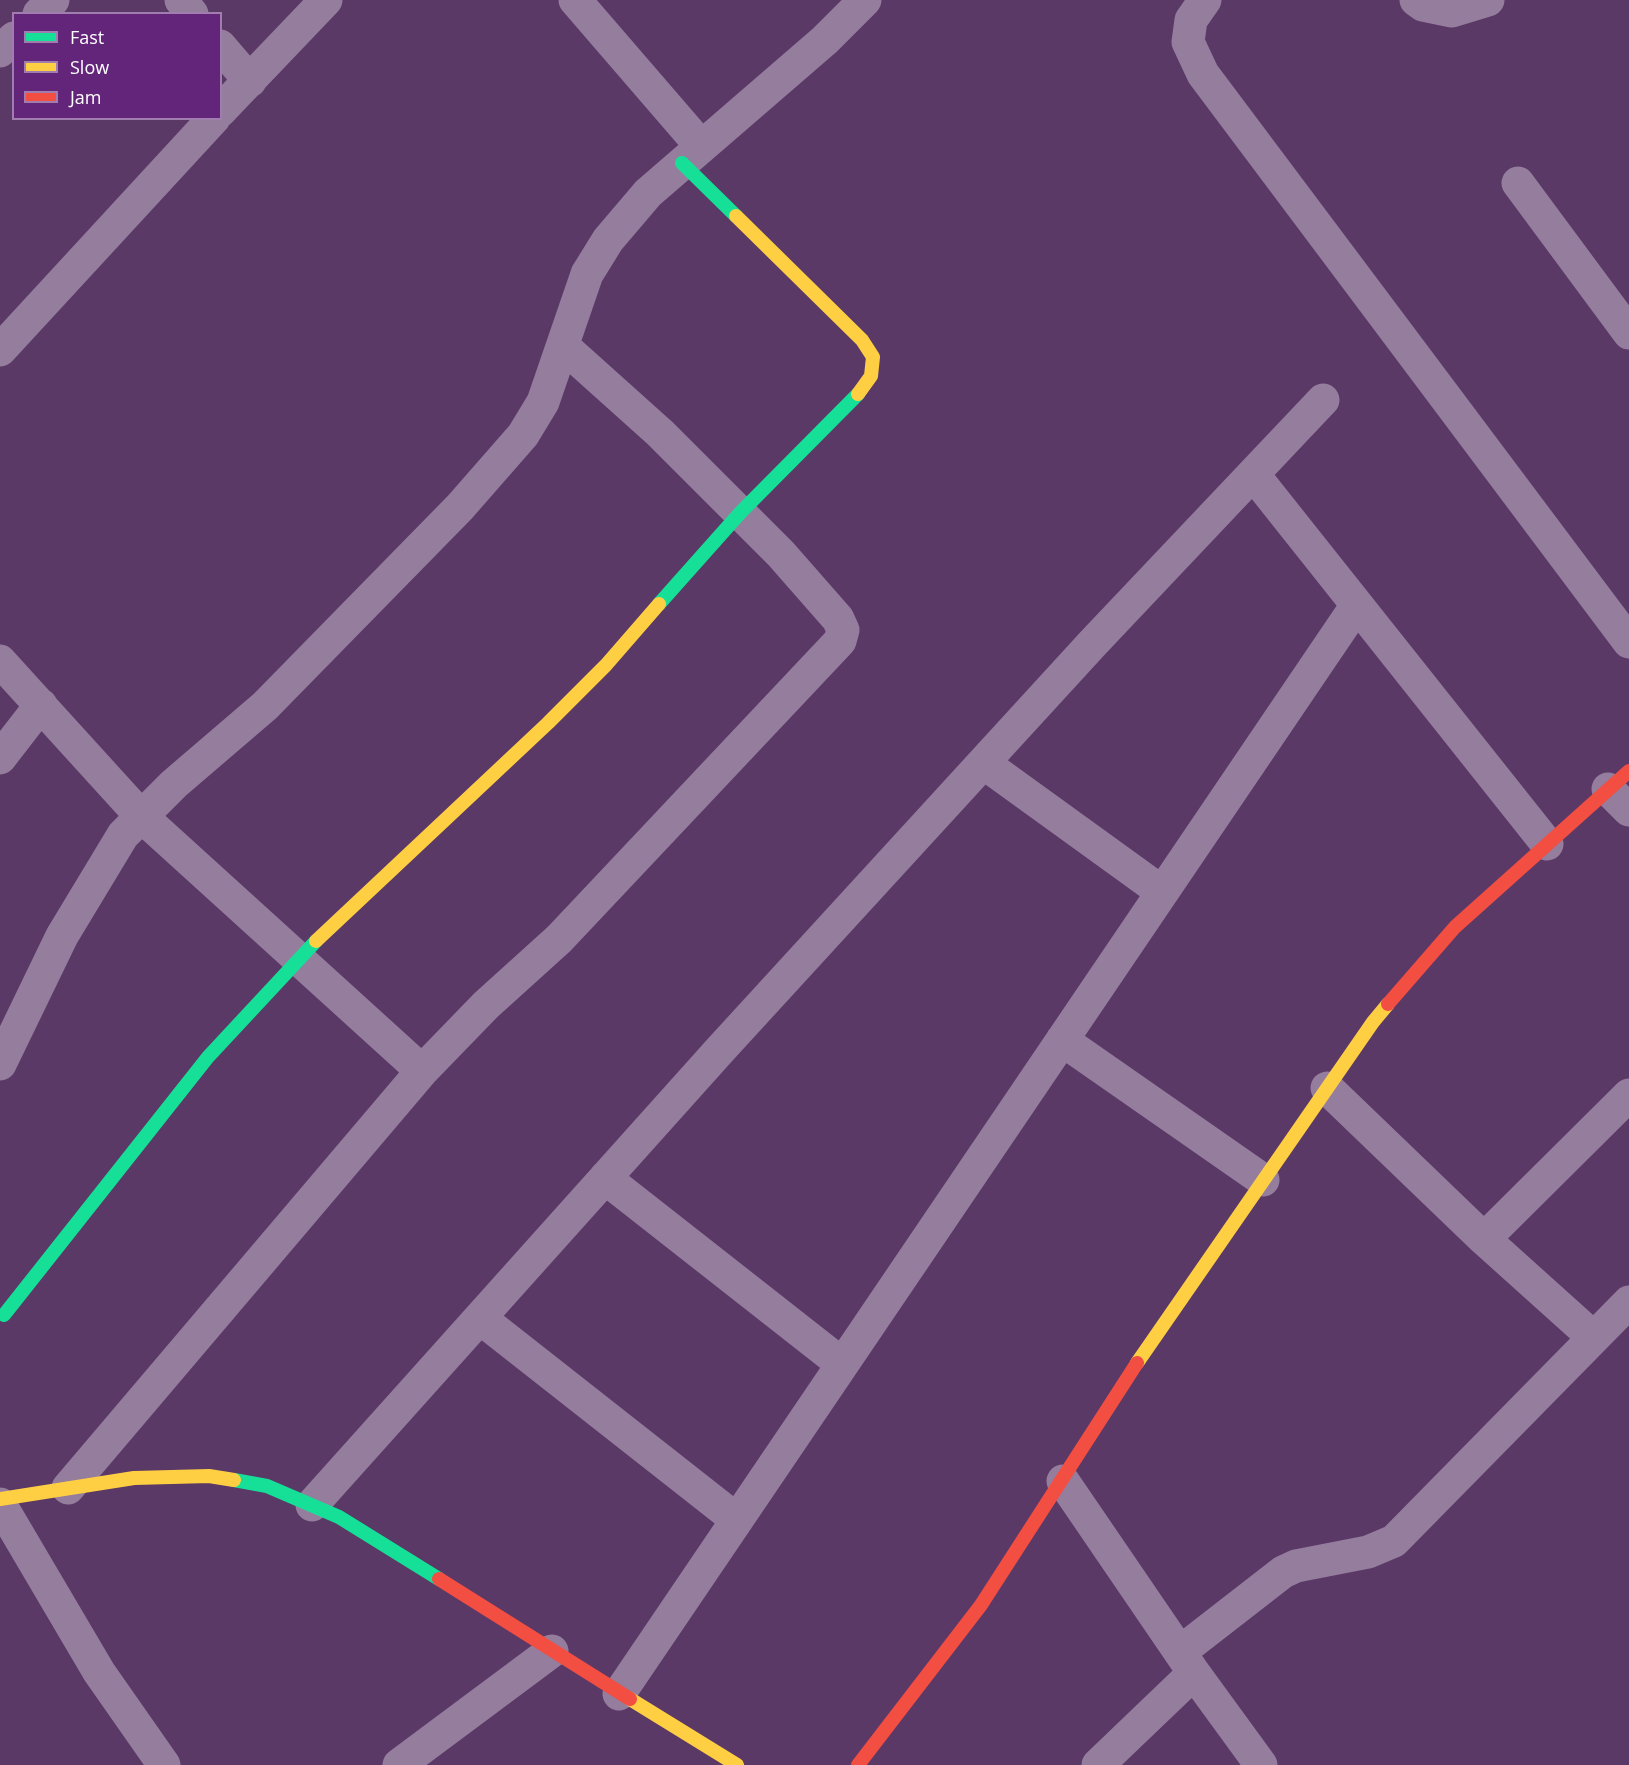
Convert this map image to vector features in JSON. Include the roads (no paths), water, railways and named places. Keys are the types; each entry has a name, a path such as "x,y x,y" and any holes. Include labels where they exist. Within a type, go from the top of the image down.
{"street":[{"path":"41,12 53,0"},
{"path":"181,0 190,12"},
{"path":"222,109 326,0"},
{"path":"4,1315 208,1057 299,958 606,665 740,513 860,392 871,376 873,357 862,340 692,154 575,0"},
{"path":"0,1064 62,936 96,876 140,815 265,706 460,507 523,435 543,402 587,274 608,240 648,193 825,40 865,0"},
{"path":"1205,0 1191,20 1188,42 1203,74 1629,642"},
{"path":"1416,0 1423,5 1452,11 1488,0"},
{"path":"0,51 12,40"},
{"path":"222,48 250,81"},
{"path":"0,350 212,120"},
{"path":"1518,183 1629,333"},
{"path":"68,1488 422,1071 486,1005 559,939 840,641 843,630 838,619 740,513 660,433 563,346"},
{"path":"312,1505 605,1178 985,764 1092,644 1323,399"},
{"path":"1253,474 1547,844"},
{"path":"620,1694 1358,605"},
{"path":"0,661 140,815 422,1071"},
{"path":"0,758 41,705"},
{"path":"985,764 1162,892"},
{"path":"858,1765 868,1755 981,1605 1124,1384 1373,1023 1455,927 1547,844 1622,790"},
{"path":"1062,1040 1263,1180"},
{"path":"1327,1088 1484,1239 1593,1337"},
{"path":"1484,1239 1629,1095"},
{"path":"605,1178 842,1364"},
{"path":"1098,1765 1187,1663 1283,1572 1296,1566 1368,1552 1394,1541 1629,1302"},
{"path":"480,1318 737,1520"},
{"path":"0,1499 134,1478 209,1476 267,1486 339,1516 620,1694 737,1765"},
{"path":"1063,1481 1187,1663 1261,1765"},
{"path":"0,1504 99,1672 164,1765"},
{"path":"399,1765 552,1651"}]}
